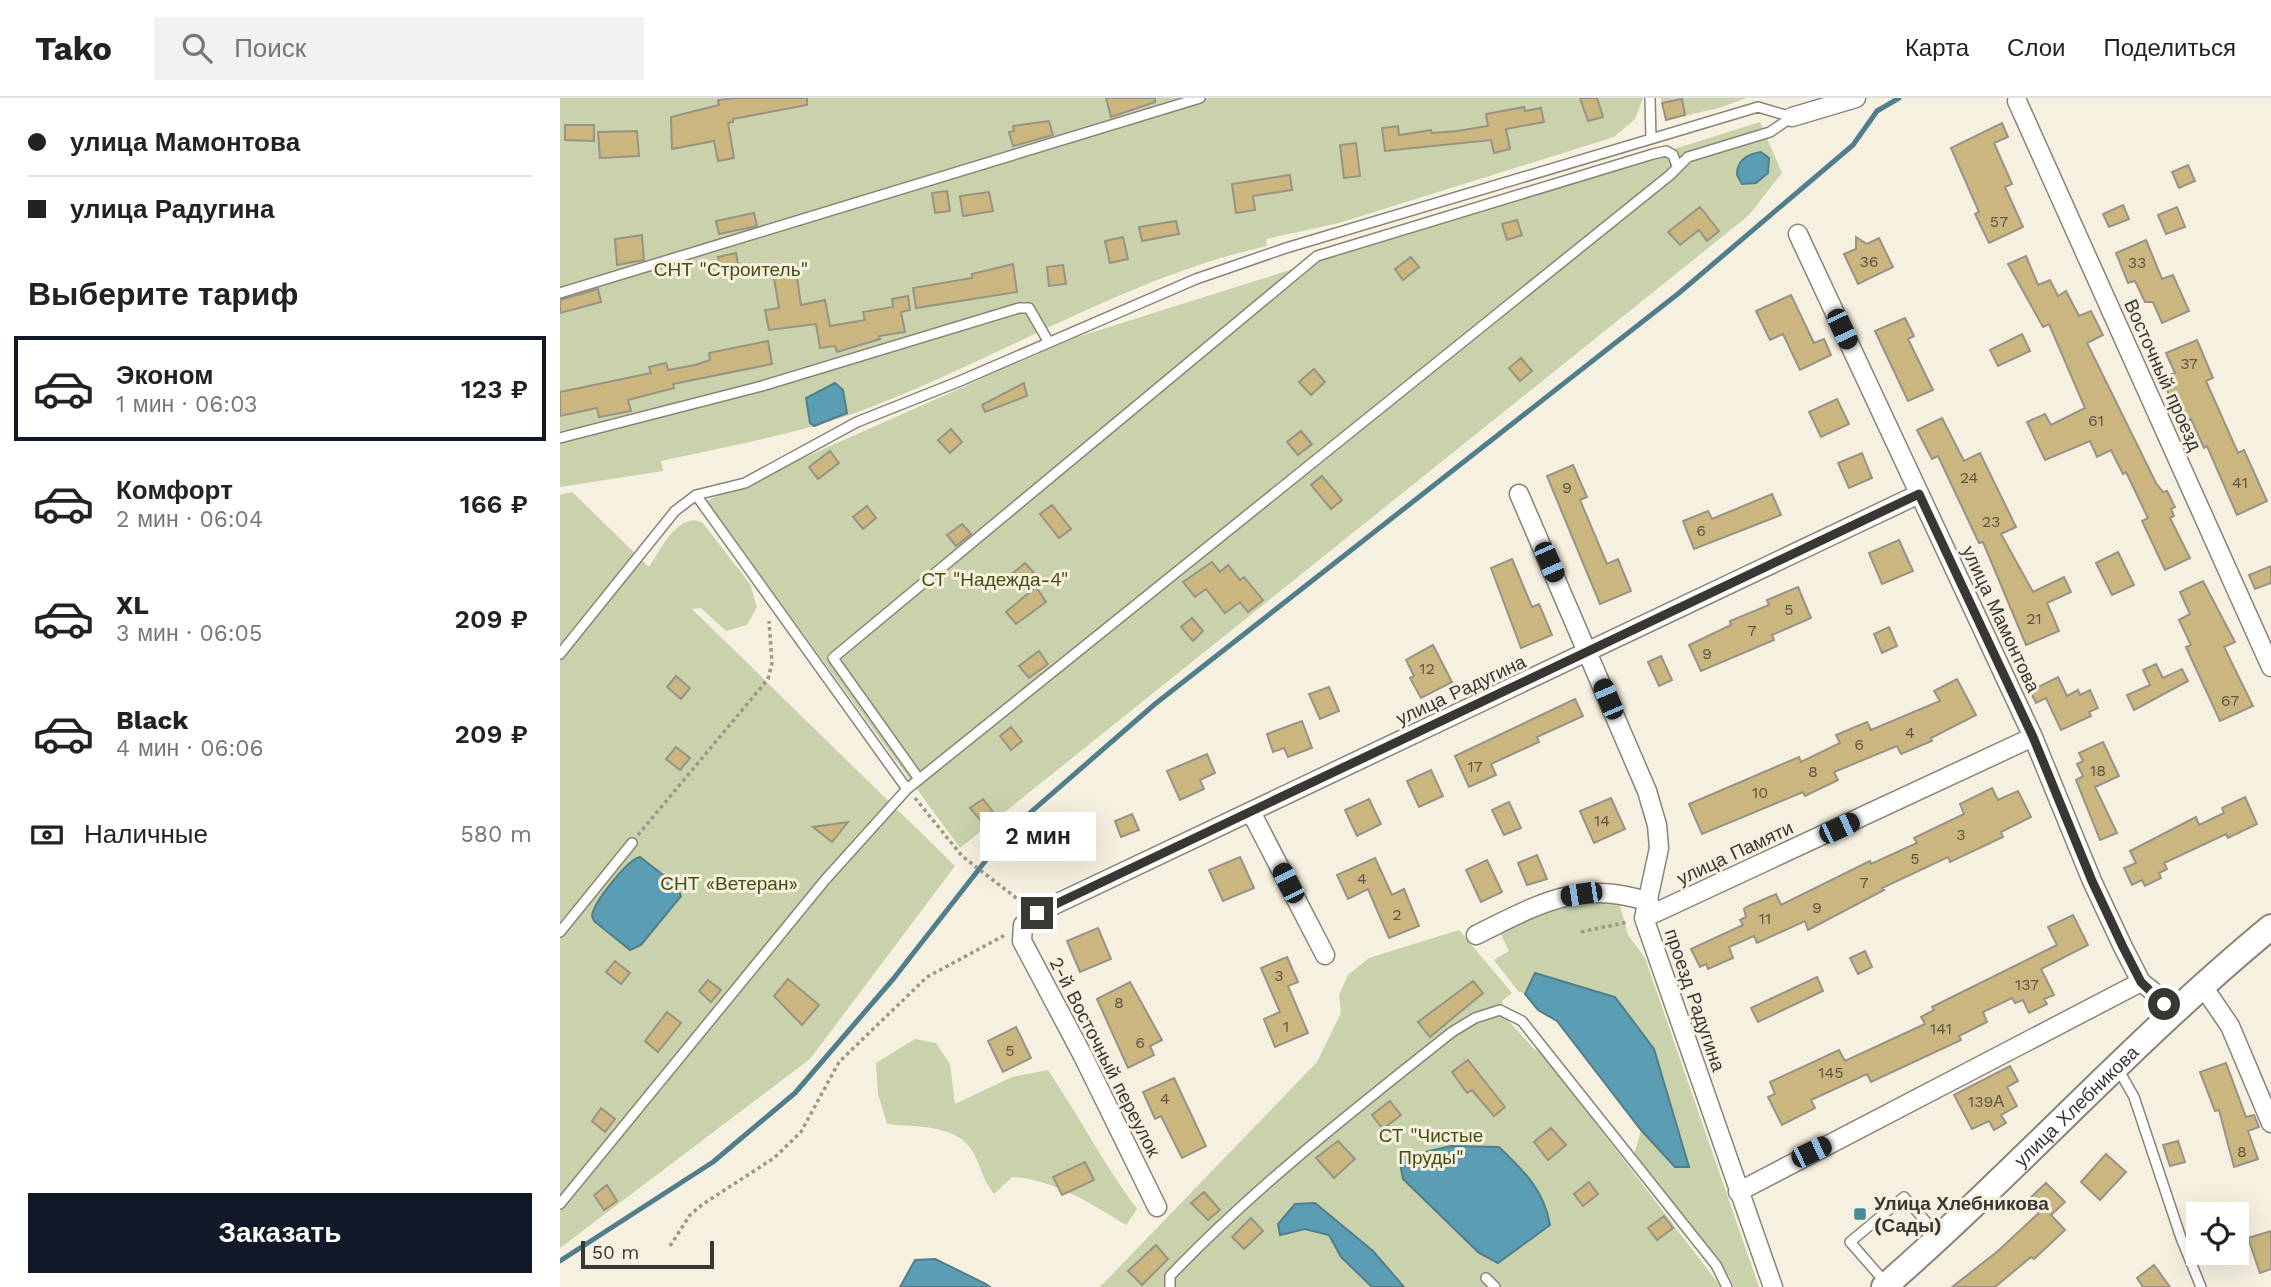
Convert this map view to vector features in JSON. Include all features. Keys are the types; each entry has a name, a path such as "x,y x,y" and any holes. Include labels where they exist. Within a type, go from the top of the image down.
{"street":[{"path":"1792,117 1856,98"},
{"name":"Восточный проезд","path":"2017,100 2271,667"},
{"name":"улица Мамонтова","path":"1798,234 2033,737 2092,881 2141,982 2155,993 2172,1016"},
{"name":"проезд Радугина","path":"1519,494 1647,791 1657,825 1659,848 1646,910 1738,1192 1773,1287"},
{"name":"улица Радугина","path":"1023,925 1037,913 1919,494"},
{"name":"улица Памяти","path":"1646,910 2033,737"},
{"path":"1251,812 1325,955"},
{"path":"1476,935 1531,908 1564,897 1620,892 1646,910"},
{"name":"2-й Восточный переулок","path":"1023,925 1022,941 1083,1056 1157,1207"},
{"name":"улица Хлебникова","path":"1885,1286 1940,1237 2202,985 2271,927"},
{"path":"1738,1192 2141,982"},
{"path":"2202,985 2230,1026 2271,1123"}],"lane":[{"path":"560,293 1200,98"},
{"path":"1650,98 1651,138"},
{"path":"560,654 675,511 696,495 745,483 857,422 960,381 1208,274 1758,107 1792,117"},
{"path":"560,1204 825,880 907,789 1670,175 1677,166 1698,152 1770,132 1792,117"},
{"path":"919,779 833,663 835,654 1317,256 1653,154 1666,152 1673,155 1677,166"},
{"path":"560,438 761,386 1019,308 1035,313 1048,341"},
{"path":"696,495 907,789"},
{"path":"560,932 632,843"},
{"path":"1170,1287 1170,1276 1201,1244 1281,1172 1452,1032 1475,1018 1500,1010 1522,1021 1716,1265 1727,1287"},
{"path":"2116,1066 2134,1097 2181,1238 2202,1287"},
{"path":"1885,1286 1850,1242 1904,1197 1940,1237"},
{"path":"1486,1278 1494,1287"}],"path":[{"path":"632,843 768,679 772,663 770,626 761,588"},
{"path":"907,789 962,856 1037,913"},
{"path":"1581,932 1646,910"},
{"path":"670,1246 690,1215 774,1158 801,1132 839,1062 927,977 1023,925"}],"green space":[{"name":"СНТ \"Строитель\"","path":"560,98 1643,98 1635,119 1614,137 1339,223 1266,239 1267,246 1164,277 863,410 788,433 661,461 663,471 560,487"},
{"path":"1661,98 1746,98 1719,108 1666,120"},
{"name":"СТ \"Надежда-4\"","path":"1760,122 1782,173 1748,216 960,848 706,501 1074,338"},
{"name":"СНТ «Ветеран»","path":"572,492 649,567 677,528 693,520 702,522 750,584 757,607 747,625 726,631 701,608 692,609 955,866 810,1059 560,1248 560,495"},
{"path":"1581,900 1619,902 1628,935 1645,958 1759,1287 1734,1287 1729,1276 1634,1155 1641,1130 1675,1167 1689,1167 1654,1049 1615,997 1536,973 1525,994 1518,991 1494,960 1509,951 1498,929"},
{"name":"СТ \"Чистые Пруды\"","path":"1459,930 1512,993 1502,1001 1505,1017 1535,1050 1538,1048 1721,1287 1100,1287 1317,1062 1341,1013 1339,995 1348,975 1369,958"},
{"path":"915,1039 936,1043 950,1064 955,1104 1012,1077 1048,1070 1137,1209 1126,1225 1072,1194 1042,1182 1012,1177 994,1194 971,1149 955,1135 933,1128 887,1124 878,1094 876,1063"}],"water":[{"path":"1761,152 1769,158 1768,173 1756,183 1742,184 1737,175 1741,162 1751,154"},
{"path":"835,383 843,390 847,413 814,426 810,423 806,398"},
{"path":"640,857 676,885 681,896 641,945 630,950 594,921 592,916 612,882"},
{"path":"1535,973 1615,997 1654,1049 1689,1167 1675,1167 1641,1130 1557,1021 1538,1010 1525,994"},
{"path":"1451,1146 1499,1147 1525,1173 1538,1191 1550,1225 1498,1263 1479,1253 1403,1179 1399,1158"},
{"path":"1315,1203 1373,1251 1404,1287 1372,1287 1341,1257 1329,1235 1305,1229 1280,1235 1278,1224 1295,1204"},
{"path":"935,1259 990,1287 900,1287 915,1260"}],"building":[{"path":"807,98 807,105 733,119 733,122 728,123 734,158 718,161 714,141 672,149 671,117 719,105 718,100"},
{"path":"1106,98 1155,98 1155,102 1111,117"},
{"path":"1580,98 1597,98 1603,117 1588,121"},
{"path":"1682,99 1685,115 1666,120 1662,103"},
{"path":"1524,107 1525,111 1541,108 1544,122 1506,129 1510,149 1494,153 1491,140 1385,151 1382,128 1398,126 1399,135 1431,130 1432,133 1457,131 1488,126 1486,114"},
{"path":"1049,121 1053,135 1013,146 1009,132 1014,131 1013,126"},
{"path":"2002,123 2008,137 1994,143 2012,184 2005,187 2023,227 1989,243 1975,214 1979,212 1951,148"},
{"path":"565,125 594,125 594,141 565,140"},
{"path":"637,131 639,156 600,158 598,132"},
{"path":"1356,143 1360,176 1344,178 1340,145"},
{"path":"2188,165 2195,181 2179,188 2172,172"},
{"path":"1290,175 1292,190 1253,196 1255,210 1236,213 1232,184"},
{"path":"947,191 950,211 935,213 932,193"},
{"path":"989,192 993,211 963,216 960,196"},
{"path":"2123,205 2129,219 2109,227 2103,214"},
{"path":"1700,207 1719,231 1707,241 1699,230 1680,245 1668,232"},
{"path":"2177,207 2185,227 2166,234 2158,215"},
{"path":"754,213 757,226 719,234 716,221"},
{"path":"1517,220 1522,235 1507,240 1502,224"},
{"path":"1176,221 1179,234 1142,241 1139,227"},
{"path":"642,235 644,260 617,265 615,239"},
{"path":"1123,237 1128,259 1110,263 1105,241"},
{"path":"1856,237 1867,244 1879,238 1893,267 1858,284 1844,254 1856,249"},
{"path":"2146,240 2162,279 2173,275 2189,311 2162,323 2153,302 2145,302 2135,281 2128,283 2116,253"},
{"path":"736,253 739,269 721,273 718,257"},
{"path":"2026,256 2038,285 2050,280 2058,296 2066,291 2079,316 2091,311 2103,335 2087,343 2156,483 2163,492 2167,491 2175,507 2171,509 2174,516 2170,518 2190,558 2165,570 2142,521 2148,518 2126,472 2123,474 2111,450 2097,457 2090,441 2045,460 2027,422 2045,414 2051,425 2085,408 2049,324 2043,327 2008,264"},
{"path":"1411,257 1419,267 1403,280 1395,269"},
{"path":"795,264 801,305 825,300 830,326 865,320 863,312 893,307 892,299 908,296 910,310 901,312 905,332 879,336 880,339 837,352 835,346 820,348 816,324 769,330 765,310 779,308 772,267"},
{"path":"1013,264 1017,292 916,308 913,288 972,278 972,274"},
{"path":"1063,265 1066,284 1049,286 1047,267"},
{"path":"598,289 601,302 560,313 560,300"},
{"path":"1791,295 1814,343 1824,339 1831,355 1800,370 1783,334 1770,340 1756,311"},
{"path":"1905,318 1914,336 1908,339 1933,390 1908,401 1875,331"},
{"path":"2022,334 2030,351 1998,366 1990,350"},
{"path":"2197,340 2213,378 2206,381 2238,453 2244,450 2267,501 2237,515 2207,446 2204,448 2191,419 2181,423 2162,378 2175,373 2166,353"},
{"path":"768,341 772,364 673,384 674,388 628,400 631,411 599,417 597,408 560,416 560,392 651,373 649,367 666,363 668,370 695,365 710,360 709,353"},
{"path":"1521,358 1532,371 1520,381 1509,368"},
{"path":"1314,369 1325,382 1311,395 1299,382"},
{"path":"1024,383 1027,396 985,412 982,405"},
{"path":"1837,399 1849,424 1821,437 1809,412"},
{"path":"1942,418 1964,461 1980,453 2016,527 2001,534 2033,592 2064,577 2071,592 2047,603 2059,631 2026,645 1983,542 1979,543 1938,456 1932,459 1917,430"},
{"path":"951,429 962,442 950,453 938,440"},
{"path":"1301,431 1312,444 1298,455 1287,442"},
{"path":"830,451 839,463 818,479 809,467"},
{"path":"1862,453 1872,478 1849,488 1838,463"},
{"path":"1573,465 1587,497 1580,500 1607,564 1618,559 1631,591 1600,604 1547,476"},
{"path":"1322,476 1342,500 1331,509 1311,485"},
{"path":"1772,494 1781,515 1694,549 1683,521 1708,511 1712,519"},
{"path":"1052,505 1071,529 1059,538 1040,514"},
{"path":"867,506 876,518 863,529 853,517"},
{"path":"962,524 971,534 956,546 947,535"},
{"path":"1899,540 1913,571 1882,584 1869,553"},
{"path":"2118,552 2134,585 2112,595 2096,563"},
{"path":"1512,559 1532,607 1539,604 1552,635 1521,648 1491,568"},
{"path":"1212,562 1220,572 1228,565 1240,580 1244,577 1263,600 1248,612 1240,602 1225,613 1206,589 1195,597 1183,582"},
{"path":"1025,563 1036,575 1023,585 1013,573"},
{"path":"2271,566 2271,583 2255,589 2249,575"},
{"path":"2203,581 2235,642 2224,647 2253,706 2220,721 2186,647 2191,645 2179,620 2190,614 2180,592"},
{"path":"1036,587 1046,602 1016,624 1006,612"},
{"path":"1798,587 1811,618 1772,635 1774,640 1701,671 1689,645 1731,625 1730,621 1769,605 1767,600"},
{"path":"1192,618 1203,631 1193,641 1181,627"},
{"path":"1889,627 1897,646 1882,653 1874,634"},
{"path":"1433,645 1452,682 1421,698 1410,678 1414,676 1406,660"},
{"path":"1039,651 1048,664 1029,678 1019,666"},
{"path":"1661,656 1672,680 1659,686 1648,662"},
{"path":"2156,664 2163,678 2182,669 2188,681 2134,710 2127,695 2150,685 2143,670"},
{"path":"676,676 690,688 681,699 667,687"},
{"path":"2058,677 2067,696 2078,690 2080,695 2090,690 2098,708 2089,712 2091,716 2061,730 2046,698 2036,703 2030,691"},
{"path":"1957,679 1976,715 1931,738 1932,741 1901,754 1897,746 1834,772 1838,780 1805,796 1803,792 1702,834 1689,804 1799,757 1801,762 1840,743 1836,735 1867,722 1871,730 1940,701 1934,691"},
{"path":"1329,687 1339,711 1320,719 1309,694"},
{"path":"1575,699 1583,716 1537,737 1539,742 1491,764 1496,775 1469,787 1455,756"},
{"path":"1302,721 1312,748 1288,757 1284,748 1273,752 1267,734"},
{"path":"1011,727 1022,741 1011,750 1000,736"},
{"path":"2103,742 2119,776 2095,787 2117,833 2100,840 2076,780 2083,776 2077,764 2083,761 2079,753"},
{"path":"676,747 690,758 680,770 666,759"},
{"path":"1207,754 1215,773 1200,780 1204,789 1180,800 1167,771"},
{"path":"1431,770 1443,796 1419,807 1407,781"},
{"path":"1992,788 1998,800 2018,791 2031,817 2001,832 2003,837 1950,862 1948,857 1882,888 1884,890 1808,930 1805,921 1757,943 1754,936 1729,947 1733,958 1708,969 1706,964 1700,967 1691,949 1743,925 1740,920 1746,917 1744,909 1748,906 1776,894 1781,905 1870,861 1871,864 1917,843 1914,838 1964,814 1960,804"},
{"path":"2245,797 2257,824 2228,838 2226,834 2164,863 2167,869 2159,873 2161,878 2145,886 2142,880 2132,885 2124,868 2136,863 2130,851 2196,817 2199,825 2224,813 2222,808"},
{"path":"1611,798 1625,829 1594,843 1580,811"},
{"path":"983,799 993,812 981,821 970,808"},
{"path":"1369,799 1381,824 1357,836 1345,810"},
{"path":"1509,802 1521,828 1504,835 1492,810"},
{"path":"1132,814 1139,830 1121,837 1115,821"},
{"path":"848,822 832,842 813,827"},
{"path":"1537,855 1547,879 1527,885 1518,863"},
{"path":"1240,857 1254,888 1223,901 1209,870"},
{"path":"1375,858 1392,895 1404,889 1419,926 1389,938 1368,889 1348,899 1337,875"},
{"path":"1487,860 1502,892 1481,902 1466,870"},
{"path":"2073,915 2088,945 2041,969 2054,995 2044,999 2047,1004 2029,1013 2023,1000 2015,1003 2012,998 1983,1012 1987,1022 1959,1036 1961,1040 1871,1082 1867,1074 1811,1100 1815,1108 1782,1125 1768,1097 1775,1094 1770,1082 1839,1050 1845,1061 1925,1024 1921,1017 1934,1010 1932,1007 2057,945 2048,927"},
{"path":"1098,928 1111,959 1080,972 1067,941"},
{"path":"1865,951 1872,967 1858,974 1850,958"},
{"path":"1287,957 1298,982 1288,986 1308,1033 1275,1047 1264,1019 1280,1012 1261,968"},
{"path":"615,961 630,973 621,984 606,972"},
{"path":"1817,977 1823,991 1758,1022 1751,1008"},
{"path":"788,979 819,1005 802,1025 774,996"},
{"path":"708,980 721,990 711,1002 699,991"},
{"path":"1473,981 1483,993 1430,1037 1418,1022"},
{"path":"1130,982 1162,1040 1150,1046 1154,1055 1128,1068 1097,999"},
{"path":"667,1012 681,1023 658,1052 645,1041"},
{"path":"1016,1027 1031,1058 1003,1072 988,1041"},
{"path":"1468,1060 1505,1107 1494,1116 1472,1090 1467,1093 1452,1072"},
{"path":"2226,1063 2246,1117 2254,1115 2259,1127 2248,1131 2258,1159 2234,1167 2219,1110 2215,1111 2200,1072"},
{"path":"2010,1066 2018,1081 2007,1087 2017,1106 2001,1115 2006,1123 1994,1130 1989,1121 1972,1129 1954,1095"},
{"path":"1174,1078 1206,1146 1182,1158 1161,1116 1155,1119 1143,1092"},
{"path":"1390,1101 1401,1115 1383,1129 1372,1115"},
{"path":"601,1108 615,1119 605,1132 592,1121"},
{"path":"1551,1128 1566,1145 1548,1160 1534,1142"},
{"path":"1338,1141 1355,1159 1334,1178 1316,1158"},
{"path":"2178,1141 2185,1162 2170,1166 2163,1145"},
{"path":"2106,1154 2126,1172 2100,1200 2081,1182"},
{"path":"1085,1162 1094,1180 1062,1195 1053,1177"},
{"path":"1589,1182 1598,1194 1583,1206 1574,1194"},
{"path":"2046,1183 2065,1202 2051,1215 2065,1230 2034,1259 2031,1257 1995,1287 1952,1287 1998,1251 2042,1210 2030,1198"},
{"path":"607,1185 617,1201 604,1210 594,1195"},
{"path":"1204,1192 1220,1210 1208,1220 1191,1203"},
{"path":"1664,1216 1673,1228 1657,1240 1648,1228"},
{"path":"1251,1218 1263,1231 1244,1249 1232,1237"},
{"path":"2271,1231 2271,1269 2260,1273 2249,1238"},
{"path":"1156,1245 1168,1259 1142,1285 1128,1271"},
{"path":"2154,1265 2170,1287 2143,1287 2137,1278"}],"waterway":[{"path":"560,1261 713,1162 795,1093 894,978 1008,832 1155,704 1679,293 1853,145 1877,111 1899,98"}],"place":[{"name":"Улица Хлебникова (Сады)","path":"1860,1214"}],"route":[{"path":"1037,913 1919,494 2033,737 2092,881 2123,947 2141,982 2164,1004"}]}
